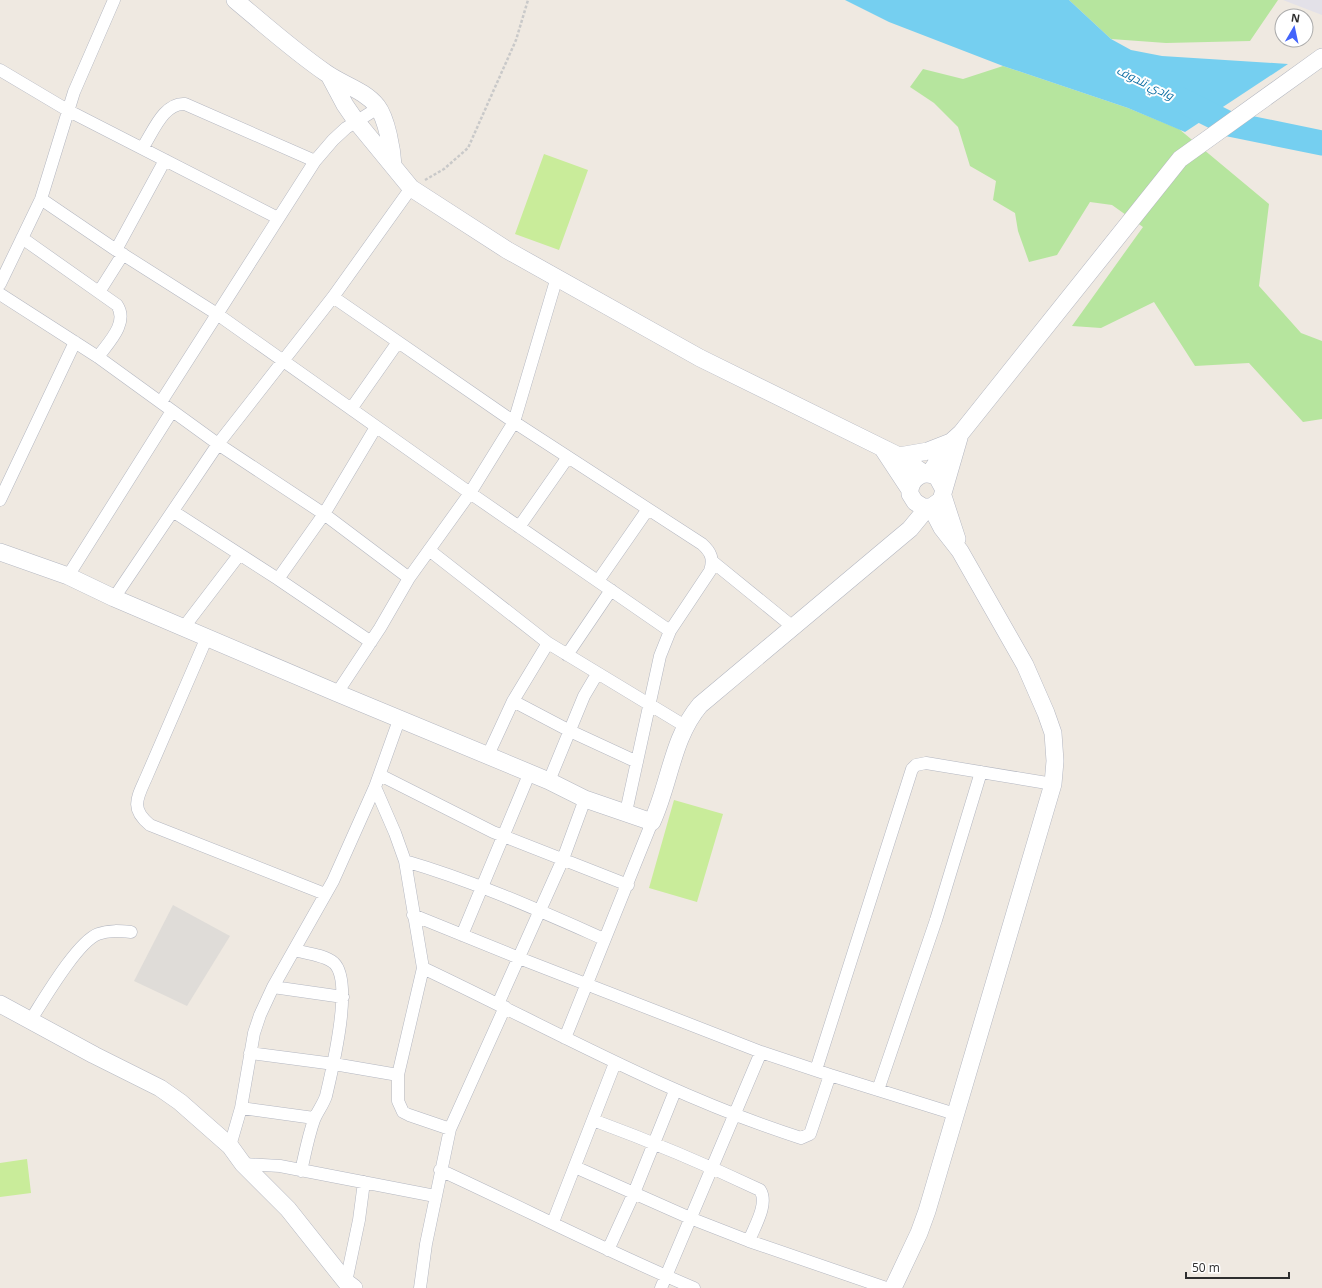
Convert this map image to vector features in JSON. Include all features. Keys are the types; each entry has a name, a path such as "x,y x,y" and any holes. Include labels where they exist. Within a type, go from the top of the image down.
{"street":[{"path":"0,284 41,199 74,92 114,0"},
{"path":"235,0 295,52 329,75 368,97 378,108 390,144 393,165"},
{"path":"898,539 911,494 913,481 920,475 927,474 1180,159 1322,56"},
{"path":"0,70 69,111 143,147 165,160 278,218"},
{"path":"329,75 356,122 411,188 507,250 700,358 882,447 927,474 940,480 936,500 942,528 960,551 1025,665 1046,712 1053,733 1055,761 1053,784 919,1233 893,1288"},
{"path":"143,147 163,116 177,103 185,104 315,161"},
{"path":"160,402 315,161 333,140 356,122 378,108"},
{"path":"99,292 165,160"},
{"path":"114,598 174,512 218,444 333,297 411,188"},
{"path":"41,199 119,252 217,314 470,493 670,631"},
{"path":"22,238 117,305 120,310 121,324 98,358"},
{"path":"337,693 371,642 409,578 470,493 514,422 557,277"},
{"path":"0,294 75,342 218,444 324,514 409,578"},
{"path":"333,297 514,422 702,544 709,550 713,562 793,627"},
{"path":"0,500 75,342"},
{"path":"351,409 398,342"},
{"path":"68,576 172,411"},
{"path":"278,579 324,514 376,427"},
{"path":"899,456 928,451 956,437"},
{"path":"565,1038 604,939 660,806 681,733 685,726 700,705 910,529 936,500 956,437"},
{"path":"882,447 919,505 936,500"},
{"path":"519,527 568,457"},
{"path":"598,582 648,509"},
{"path":"174,512 278,579 371,642"},
{"path":"429,550 548,643 685,726"},
{"path":"0,552 68,576 114,598 399,720 549,780 585,799 652,822"},
{"path":"184,627 239,555"},
{"path":"626,812 660,656 670,631 705,580 713,562"},
{"path":"567,655 611,590"},
{"path":"207,637 137,800 137,809 143,819 150,825 325,894"},
{"path":"488,755 513,701 548,643"},
{"path":"549,780 584,696 597,674"},
{"path":"513,701 570,731 637,762"},
{"path":"230,1146 241,1108 250,1053 260,1015 273,987 325,894 375,787 399,720"},
{"path":"816,1070 912,769 916,765 926,763 1053,784"},
{"path":"462,935 530,772"},
{"path":"878,1090 936,920 981,772"},
{"path":"380,775 504,836 628,885"},
{"path":"375,787 396,833 405,861 423,968 398,1075 398,1101 403,1112 450,1129"},
{"path":"420,1288 435,1196 450,1129 502,1006 538,910 563,859 585,799"},
{"path":"405,861 440,871 483,887 604,939"},
{"path":"413,915 761,1052 830,1076 955,1114"},
{"path":"30,1021 83,944 96,934 110,931 131,932"},
{"path":"294,950 329,959 334,964 342,978 343,997 334,1064 322,1108 314,1118 301,1171"},
{"path":"423,968 675,1091 734,1115 796,1137 805,1138 810,1134 830,1076"},
{"path":"273,987 343,997"},
{"path":"0,1004 160,1088 200,1118 230,1146 243,1164 288,1210 350,1285"},
{"path":"661,1288 761,1052"},
{"path":"250,1053 334,1064 398,1075"},
{"path":"553,1222 616,1063"},
{"path":"608,1250 656,1143 675,1091"},
{"path":"241,1108 314,1118"},
{"path":"594,1120 656,1143 713,1167 760,1190 763,1195 763,1203 749,1241"},
{"path":"243,1164 280,1166 435,1196"},
{"path":"575,1167 690,1218 749,1241 886,1288"},
{"path":"440,1170 553,1222 608,1250 694,1288"},
{"path":"350,1285 364,1182"}],"path":[{"path":"411,188 444,169 468,148 516,40 528,0"}],"shaded area":[{"path":"1283,0 1322,0 1322,15 1314,12 1314,8 1304,8"},
{"path":"173,905 230,936 187,1006 134,981"}],"green space":[{"path":"1069,0 1278,0 1250,41 1166,43 1111,39"},
{"path":"1003,66 1128,108 1179,129 1269,204 1259,286 1301,333 1322,341 1322,419 1303,422 1249,363 1195,366 1154,302 1101,328 1072,326 1143,227 1112,205 1090,202 1057,255 1029,262 1018,231 1015,213 993,200 996,181 970,166 958,127 934,103 910,87 923,69 963,79"},
{"path":"544,154 588,170 559,250 515,234"},
{"path":"674,800 723,814 697,902 649,888"},
{"path":"27,1159 31,1193 0,1197 0,1163"}],"water":[{"path":"845,0 1069,0 1111,39 1131,50 1162,56 1288,64 1185,132 1128,108 1003,66 889,22"}],"waterway":[{"name":"وادي تندوف","path":"1181,100 1229,124 1322,143"}]}
